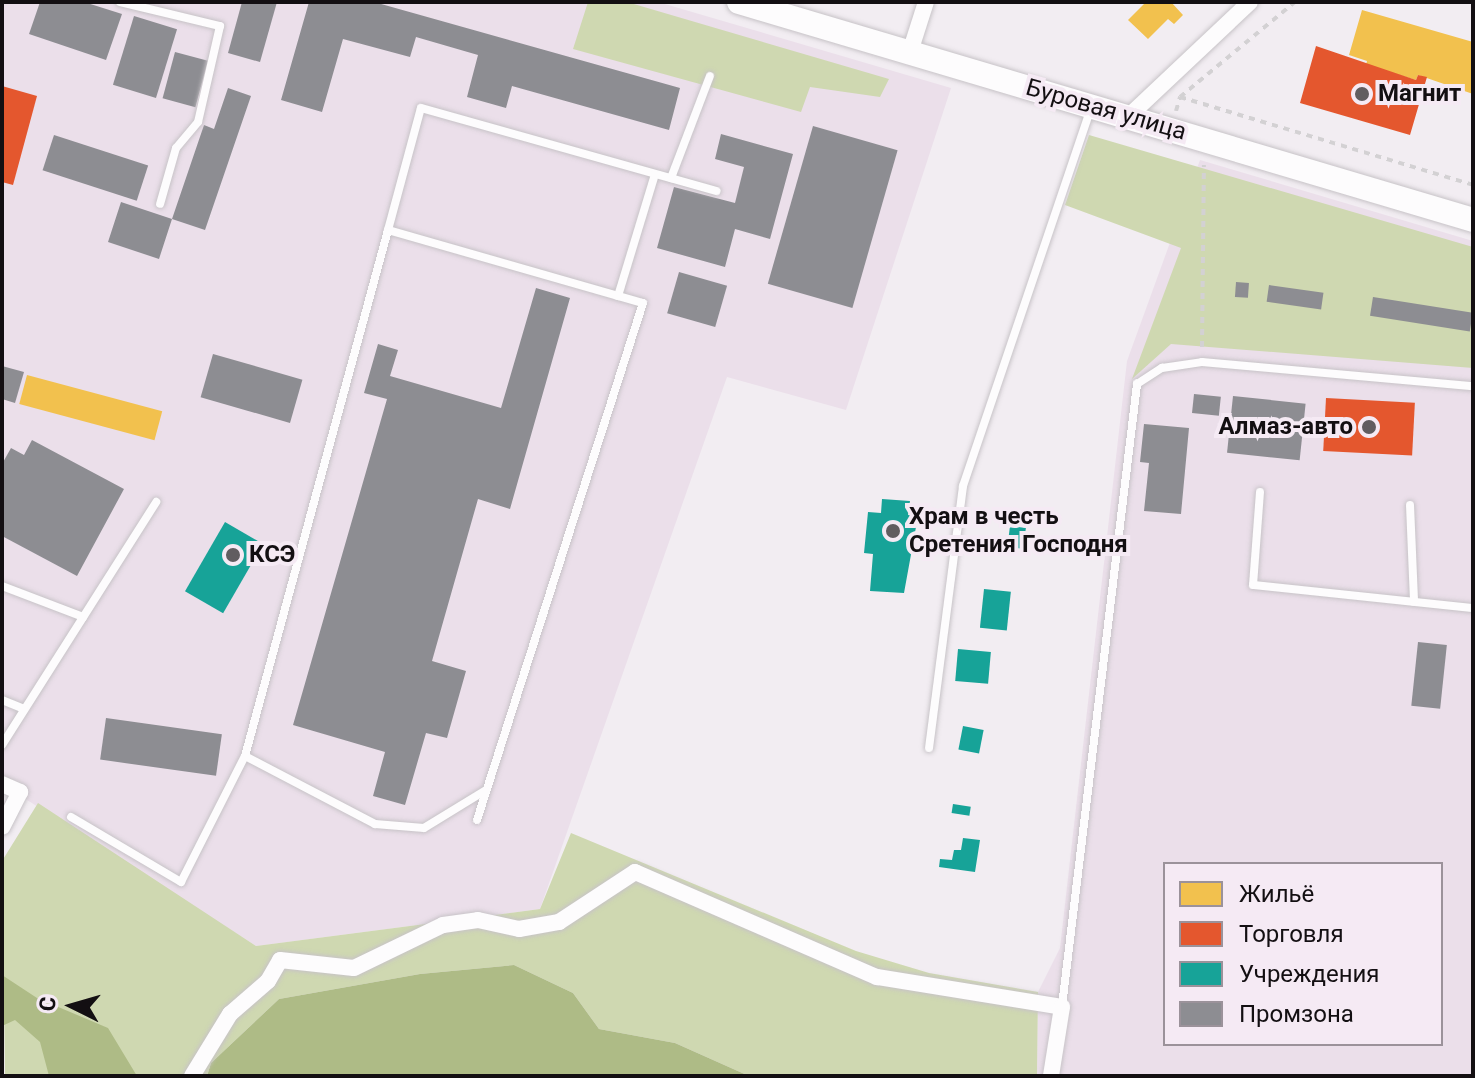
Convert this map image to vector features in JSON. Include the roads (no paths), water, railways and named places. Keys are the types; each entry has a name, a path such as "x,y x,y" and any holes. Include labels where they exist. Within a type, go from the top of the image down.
{"main road":[{"name":"Буровая улица","path":"739,2 765,6 1473,220"}],"street":[{"path":"910,52 926,2"},
{"path":"1129,116 1250,2"},
{"path":"2,784 20,792 2,827"},
{"path":"192,1076 230,1014 268,981 280,960 354,968 443,925 478,920 519,929 559,922 635,872 877,977 1062,1007 1051,1076"}],"lane":[{"path":"120,2 220,26 198,122 176,148 160,204"},
{"path":"671,178 710,76"},
{"path":"929,748 963,486 1049,219 1091,105"},
{"path":"71,817 181,882 245,756 421,108 717,191"},
{"path":"618,296 655,174"},
{"path":"388,230 643,303 477,820"},
{"path":"1062,1007 1137,384 1162,368 1202,362 1473,386"},
{"path":"1260,492 1253,585 1473,608"},
{"path":"2,745 156,502"},
{"path":"1410,505 1414,602"},
{"path":"2,586 83,617"},
{"path":"2,700 24,709"},
{"path":"245,756 375,824 424,828 487,790"}],"place":[{"name":"Магнит","path":"1362,94"},
{"name":"Алмаз-авто","path":"1369,427"},
{"name":"Храм в честь Сретения Господня","path":"893,531"},
{"name":"КСЭ","path":"233,555"}]}
